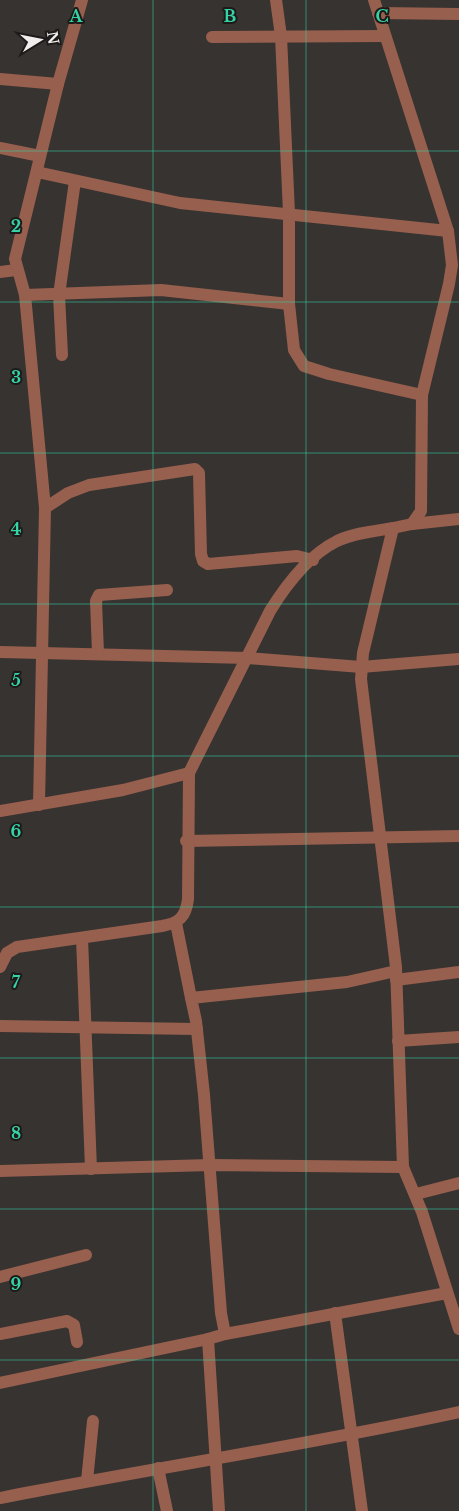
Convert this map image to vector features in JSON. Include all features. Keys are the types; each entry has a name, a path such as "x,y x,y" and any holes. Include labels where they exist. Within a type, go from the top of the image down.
{"street":[{"path":"39,806 44,652 45,508 24,295 16,270 15,259 58,84 82,0"},
{"path":"276,0 280,36 289,213 290,304 294,350 304,366 329,374 422,396"},
{"path":"374,0 448,231 452,265 450,284 422,396 421,511 426,520 431,522"},
{"path":"378,13 459,14"},
{"path":"212,37 385,36"},
{"path":"0,78 58,84"},
{"path":"0,148 40,156"},
{"path":"37,172 180,204 289,213 448,231"},
{"path":"62,355 59,295 75,181"},
{"path":"0,272 16,270"},
{"path":"24,295 161,290 290,304"},
{"path":"45,508 68,493 89,485 195,469 199,473 201,554 203,561 208,564 297,556 313,560"},
{"path":"412,524 421,511"},
{"path":"0,966 7,953 17,947 176,923 186,910 189,772 278,598 324,549 338,541 412,524 459,519"},
{"path":"393,528 361,667 362,691 396,976 403,1167 416,1194 459,1329"},
{"path":"98,653 96,601 99,595 167,590"},
{"path":"0,652 248,658 361,667 459,659"},
{"path":"0,812 123,790 189,772"},
{"path":"186,841 459,836"},
{"path":"176,923 197,1029 210,1165 221,1313 225,1334"},
{"path":"82,938 87,1027 91,1168"},
{"path":"191,998 396,976 459,972"},
{"path":"0,1026 197,1029"},
{"path":"398,1041 459,1037"},
{"path":"0,1171 210,1165 403,1167"},
{"path":"416,1194 459,1183"},
{"path":"0,1277 86,1255"},
{"path":"0,1383 225,1334 447,1293"},
{"path":"335,1313 362,1511"},
{"path":"0,1334 67,1321 74,1324 77,1342"},
{"path":"208,1339 219,1511"},
{"path":"0,1498 215,1457 352,1435 459,1412"},
{"path":"87,1481 93,1421"},
{"path":"158,1468 167,1511"}]}
